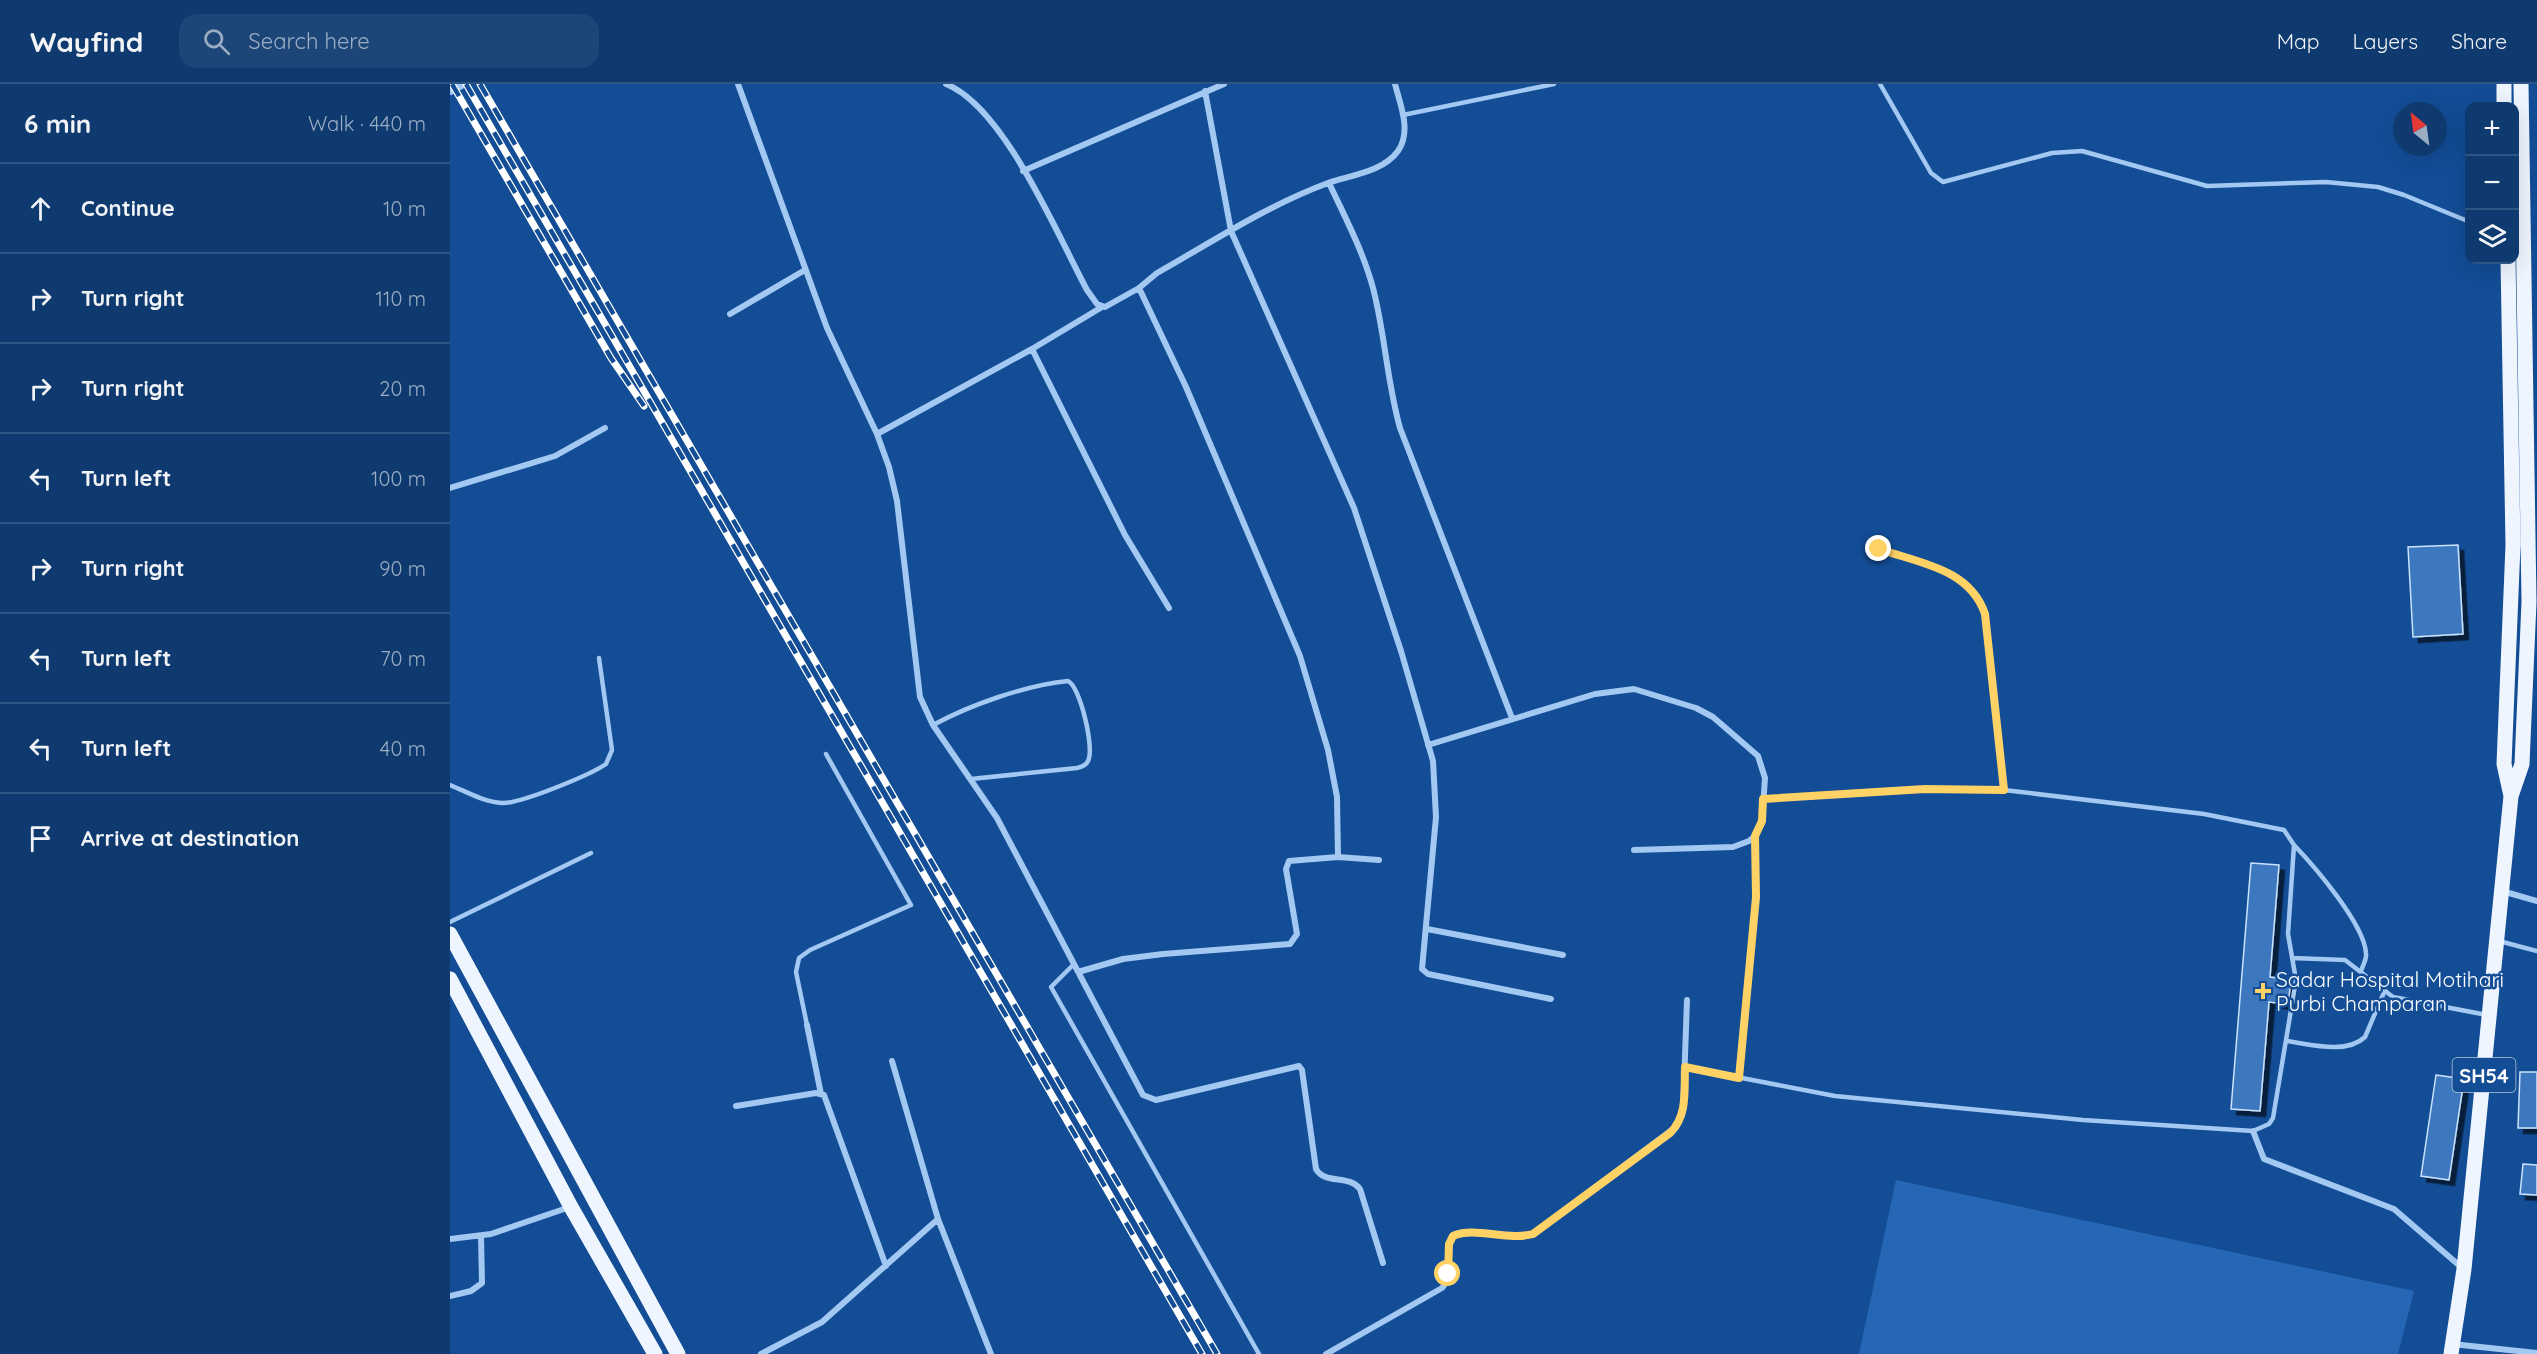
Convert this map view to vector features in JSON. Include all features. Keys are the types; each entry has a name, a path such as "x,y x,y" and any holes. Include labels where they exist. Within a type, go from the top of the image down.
{"main road":[{"path":"2504,84 2504,102"},
{"name":"SH54","path":"2451,1349 2464,1269 2511,796 2522,764 2533,453 2521,84"},
{"name":"SH54","path":"2508,264 2513,545 2504,764 2511,796"},
{"path":"450,934 678,1354"},
{"path":"450,979 571,1207 655,1354"}],"street":[{"path":"450,90 460,84"},
{"path":"738,84 837,353 877,434 889,467 897,501 917,686 933,725 997,818 1140,1091 1146,1098 1156,1100 1293,1065 1301,1068 1316,1169 1320,1175 1351,1181 1360,1189 1383,1263"},
{"path":"946,84 966,94 980,106 1023,171 1087,290 1102,307"},
{"path":"1023,171 1224,84"},
{"path":"877,434 1032,349 1102,307 1110,307 1157,273 1282,202 1359,174 1389,160 1402,142 1405,131 1395,84"},
{"path":"1205,91 1231,231 1354,508 1401,651 1433,761 1436,817 1427,929 1421,966 1428,974 1551,999"},
{"path":"1329,183 1361,252 1373,288 1388,381 1400,428 1512,717"},
{"path":"730,314 805,270"},
{"path":"1139,288 1186,387 1300,656 1319,711 1330,759 1337,797 1338,857"},
{"path":"1032,349 1125,535 1169,608"},
{"path":"450,488 555,456 605,428"},
{"path":"1428,745 1512,717 1615,690 1634,689 1650,692 1696,708 1713,717 1753,751 1764,769 1762,821 1755,836 1733,847 1634,850"},
{"path":"1078,972 1123,959 1290,944 1297,934 1287,863 1293,859 1338,857 1379,860"},
{"path":"2501,891 2537,901"},
{"path":"1427,929 1563,955"},
{"path":"1326,1354 1442,1288 1447,1280 1449,1244 1453,1236 1462,1233 1514,1237 1533,1234 1670,1133 1680,1123 1683,1112 1687,1000"},
{"path":"807,1025 821,1094 828,1103 886,1266"},
{"path":"892,1061 938,1219 991,1354"},
{"path":"736,1106 821,1094"},
{"path":"2253,1131 2264,1160 2394,1209 2464,1269"},
{"path":"450,1239 481,1236 525,1225 571,1207"},
{"path":"760,1354 822,1322 938,1219"},
{"path":"450,1296 471,1291 482,1283 481,1236"},
{"path":"2451,1349 2537,1353"}],"lane":[{"path":"1403,114 1554,84"},
{"path":"1880,84 1931,173 1943,182 2052,153 2082,151 2207,186 2326,182 2378,187 2404,195 2465,220"},
{"path":"1879,549 1956,576 1968,584 1980,601 1985,614 2004,790"},
{"path":"450,785 484,800 505,804 526,798 606,764 612,750 599,658"},
{"path":"933,725 956,712 1042,685 1068,681 1077,688 1089,742 1090,757 1086,764 1077,768 971,779"},
{"path":"807,1025 796,972 799,958 810,950 911,905 826,754"},
{"path":"1763,799 1925,789 2004,790 2204,813 2278,828 2288,834 2294,845 2322,876 2360,936 2367,955 2361,971"},
{"path":"1739,1078 1756,897 1755,836"},
{"path":"1685,1067 1834,1096 2083,1120 2253,1131 2269,1124 2273,1118 2296,980 2288,934 2294,845"},
{"path":"450,922 591,853"},
{"path":"2496,941 2537,951"},
{"path":"2292,958 2345,960 2385,990 2403,1000 2489,1016"},
{"path":"1074,964 1052,987 1259,1354"},
{"path":"2286,1041 2345,1047 2359,1043 2365,1037 2385,990"}],"shaded area":[{"path":"1896,1180 2414,1291 2398,1354 1859,1354"}],"building":[{"path":"2458,545 2463,634 2413,637 2408,547"},
{"path":"2251,863 2279,865 2270,977 2291,980 2288,1004 2269,1002 2260,1111 2231,1109"},
{"path":"2520,1072 2537,1072 2537,1128 2518,1128"},
{"path":"2436,1075 2464,1079 2449,1180 2421,1176"},
{"path":"2523,1164 2537,1165 2537,1195 2520,1194"}],"railway":[{"path":"452,84 611,358 644,406"},
{"path":"466,84 1202,1354"},
{"path":"480,84 1217,1354"}],"place":[{"name":"Sadar Hospital Motihari Purbi Champaran","path":"2263,991"}],"route":[{"path":"1448,1274 1449,1244 1451,1238 1456,1234 1514,1237 1533,1234 1670,1133 1682,1118 1685,1067 1739,1078 1756,897 1755,836 1762,821 1763,799 1925,789 2004,790 1985,614 1975,591 1956,576 1879,549"}]}
